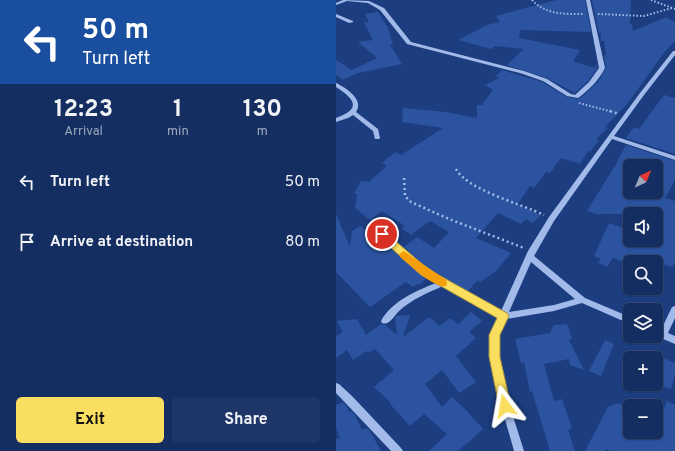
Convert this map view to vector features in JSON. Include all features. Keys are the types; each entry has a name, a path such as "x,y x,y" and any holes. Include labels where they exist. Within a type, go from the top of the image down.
{"street":[{"path":"336,4 346,0 361,0 369,2 382,9 409,43 522,72 545,80 572,96 580,95 601,72 602,68 588,0"},
{"path":"336,14 351,22"},
{"path":"519,451 501,392 495,357 495,335 531,254 552,219 626,116 675,52"},
{"path":"336,85 353,97 357,108 354,113 336,120"},
{"path":"354,113 376,130 377,138"},
{"path":"611,137 675,158"},
{"path":"382,234 411,261 443,284 503,316 554,308 582,300"},
{"path":"531,254 582,300 623,318"},
{"path":"385,321 398,305 423,291 443,284"},
{"path":"663,328 675,309"},
{"path":"663,334 675,340"},
{"path":"336,388 349,399 398,451"}],"path":[{"path":"532,0 538,7 553,12 644,16 675,8"},
{"path":"651,0 672,8"},
{"path":"572,96 578,103 626,116"},
{"path":"456,169 456,172 461,178 471,184 534,209 552,219"},
{"path":"404,178 405,196 411,202 531,254"}],"building":[{"path":"556,0 585,0 591,32 520,30 519,38 580,50 573,61 594,68 597,65 597,68 588,81 575,93 547,78 507,65 524,49 495,46 491,49 458,40 487,25 500,22 496,16"},
{"path":"592,0 631,0 630,24 632,24 633,31 666,17 675,22 675,41 663,54 628,103 605,127 608,128 596,139 599,140 590,152 588,151 580,164 561,158 550,173 546,172 534,188 530,186 518,204 541,215 533,223 526,219 521,224 498,213 476,238 511,253 496,271 480,282 478,280 468,291 428,269 404,247 417,237 434,248 449,232 430,221 411,235 401,228 405,226 382,211 370,220 355,208 357,194 354,193 361,181 369,182 387,166 382,163 395,152 401,155 443,128 402,122 403,108 446,112 477,118 477,105 482,105 493,90 485,85 499,78 496,76 502,70 542,82 567,97 578,99 583,96 598,82 606,68 604,41 601,41 601,33 599,33"},
{"path":"378,12 388,28 393,44 390,45 402,64 358,73 343,80 336,75 336,60 352,70 377,58 358,42 373,40 364,23 369,22 365,14"},
{"path":"664,95 675,98 675,154 626,138 634,127 639,129"},
{"path":"626,145 675,161 675,180 665,198 675,201 675,262 672,267 663,264 663,255 623,255 623,262 613,258 607,267 598,263 601,259 594,256 609,223 623,228 623,247 663,247 663,207 623,207 623,214 596,214 587,211 618,161"},
{"path":"336,214 350,247 352,231 360,226 386,244 426,279 419,285 417,284 413,287 406,282 370,307 336,272"},
{"path":"471,312 482,321 469,332 476,338 456,356 476,382 459,393 442,370 425,384 442,407 452,397 483,429 458,451 429,451 447,434 424,414 410,426 390,404 391,403 374,387 394,370 375,349 369,353 367,351 353,360 347,350 336,358 336,336 343,332 337,321 357,319 366,335 381,324 385,325 397,335 396,316 410,315 403,337 429,317 440,326 450,318 458,324"},
{"path":"567,324 572,339 569,340 584,370 570,365 569,359 544,364 554,401 562,399 572,428 568,430 575,451 550,451 532,391 530,392 524,362 521,363 515,339 550,333 554,325"},
{"path":"605,340 614,344 601,376 589,371"},
{"path":"663,358 675,363 675,374 671,389 663,386"},
{"path":"667,401 675,405 675,451 610,451 606,449 605,451 585,451 608,407 619,403 623,406 621,413 623,414 623,439 663,439 663,410"},
{"path":"343,402 348,408 349,412 351,411 355,415 362,430 367,428 371,433 381,451 336,451 336,439 340,438 336,428 336,405"}],"slow traffic":[{"path":"404,254 424,272 442,283"}],"route":[{"path":"382,234 424,272 443,284 503,316 495,335 495,357 505,406"}]}
